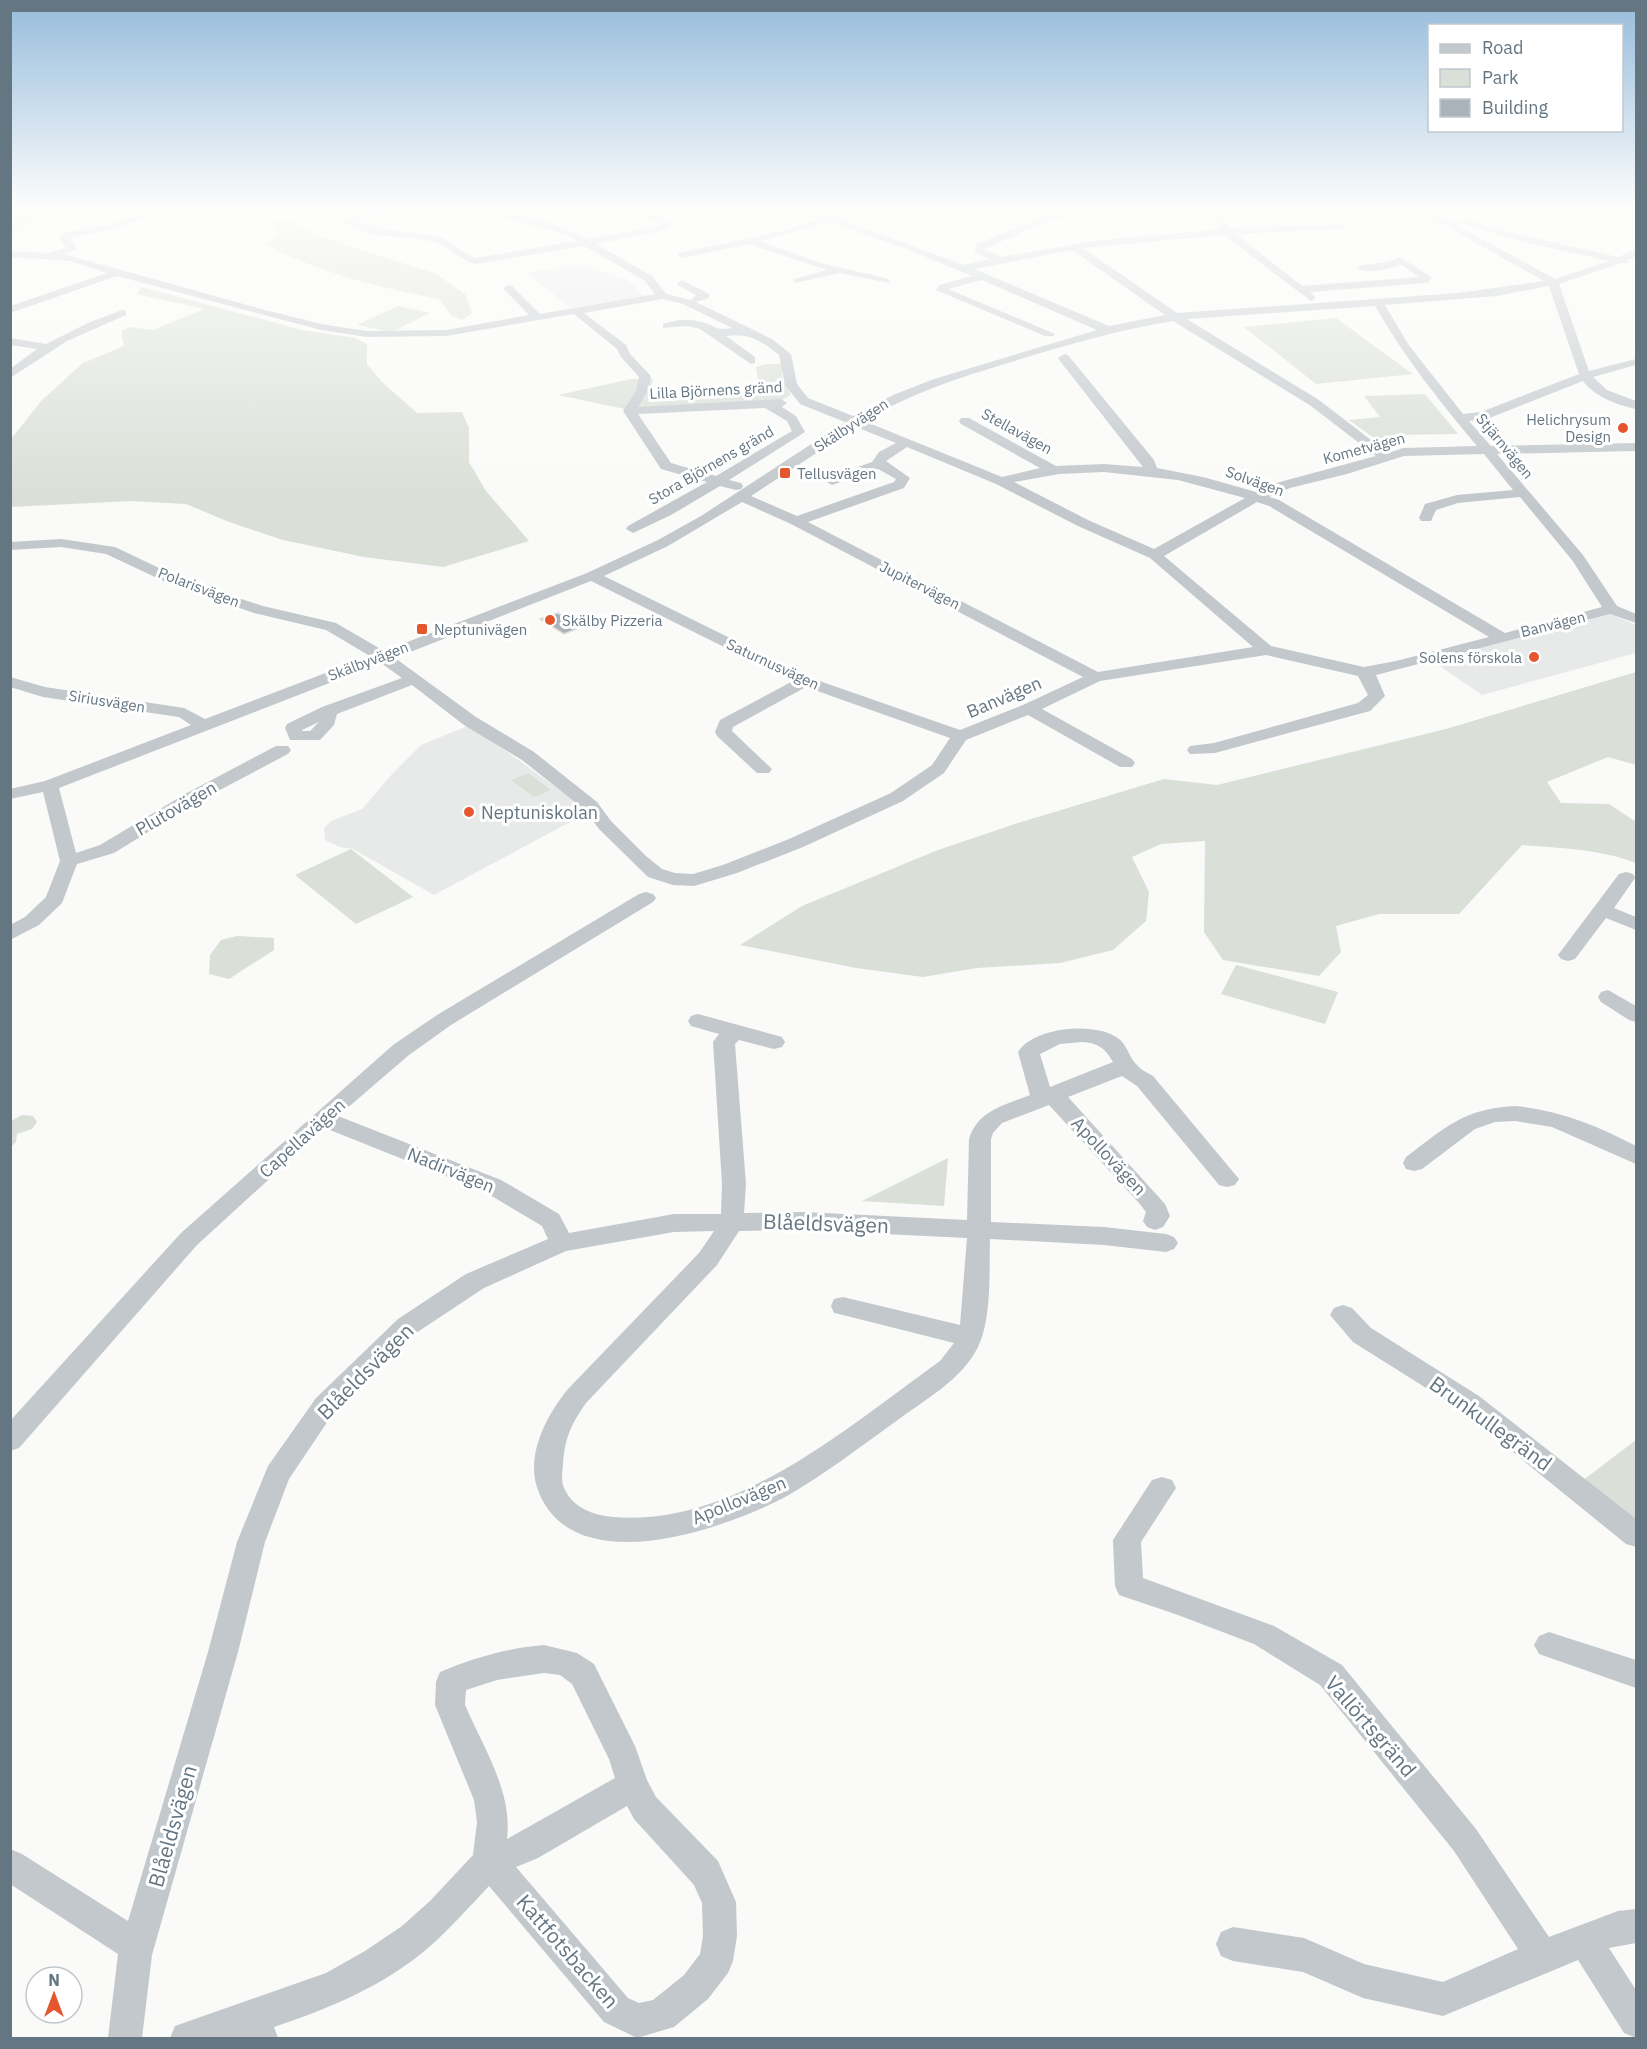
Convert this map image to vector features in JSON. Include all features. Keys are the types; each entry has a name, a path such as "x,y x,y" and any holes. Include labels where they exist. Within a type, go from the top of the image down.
{"street":[{"path":"10,310 26,305"},
{"path":"233,305 321,327 367,334 446,333 577,313 622,347 625,355 645,376 642,391 629,411"},
{"path":"525,305 538,318"},
{"path":"436,344 619,305"},
{"path":"692,305 768,341 785,354 791,385 804,401 1001,481 1083,523 1155,555 1266,650"},
{"path":"977,305 1049,334"},
{"path":"1046,305 1104,329"},
{"path":"1157,305 1315,403 1385,457"},
{"name":"Skälbyvägen","path":"10,794 50,785 592,576 672,538 738,491 896,396 1104,329 1175,317 1328,305"},
{"name":"Stjärnvägen","path":"1380,305 1403,345 1459,418 1578,558 1611,609"},
{"path":"1561,305 1591,385 1600,391 1636,405"},
{"path":"10,375 46,347 66,335 122,314"},
{"path":"667,326 689,322 701,324 751,360"},
{"path":"716,334 744,330"},
{"path":"10,341 46,347"},
{"path":"1064,358 1149,463 1151,471"},
{"path":"1459,418 1483,416 1586,375 1636,362"},
{"name":"Lilla Björnens gränd","path":"629,411 804,401"},
{"name":"Stora Björnens gränd","path":"633,529 799,432 797,424 791,418 768,404"},
{"name":"Jupitervägen","path":"629,411 666,466 738,491 1096,677"},
{"name":"Stellavägen","path":"965,421 1053,470"},
{"path":"879,464 880,458 907,442"},
{"name":"Kometvägen","path":"1155,555 1256,497 1285,485 1342,471 1403,452 1636,447"},
{"path":"796,521 883,492 903,482 903,478 879,464 831,481"},
{"name":"Solvägen","path":"1001,481 1053,470 1079,468 1151,471 1215,484 1274,503 1393,571 1501,638"},
{"path":"1426,518 1430,507 1457,499 1523,493"},
{"name":"Polarisvägen","path":"10,546 61,543 110,550 175,581 212,594 259,610 331,626 381,656"},
{"name":"Saturnusvägen","path":"592,576 805,681 960,736"},
{"name":"Banvägen","path":"414,679 470,721 528,756 591,806 605,825 655,873 673,879 694,880 730,869 796,843 897,797 938,769 960,736 1029,709 1096,677 1266,650 1364,672 1397,666 1611,609 1636,618"},
{"path":"381,656 414,679"},
{"path":"1196,750 1215,748 1364,707 1377,696 1370,678 1364,672"},
{"path":"328,711 414,679"},
{"path":"763,769 723,732 726,724 805,681"},
{"name":"Siriusvägen","path":"10,682 43,692 184,713 202,725"},
{"path":"1029,709 1126,763"},
{"name":"Plutovägen","path":"69,861 107,849 191,798 282,750"},
{"path":"10,934 32,921 55,899 69,861 50,785"},
{"path":"1568,955 1626,878"},
{"name":"Capellavägen","path":"10,1440 189,1239 322,1118 401,1050 444,1020 646,898"},
{"path":"1602,910 1636,924"},
{"path":"1608,997 1636,1015"},
{"path":"698,1021 774,1042"},
{"name":"Apollovägen","path":"735,1032 724,1042 734,1184 732,1222 708,1259 563,1414 550,1449 548,1482 556,1501 578,1521 598,1527 638,1531 672,1525 706,1517 776,1488 838,1449 949,1368 967,1344 973,1323 979,1230 978,1160 983,1130 1000,1113 1124,1067"},
{"name":"Apollovägen","path":"1124,1067 1125,1064 1113,1045 1098,1036 1083,1034 1038,1043 1029,1052 1047,1096 1147,1197 1157,1210 1161,1232"},
{"name":"Apollovägen","path":"1124,1067 1145,1081 1227,1179"},
{"path":"1414,1163 1473,1120 1493,1114 1521,1112 1601,1137 1636,1156"},
{"name":"Nadirvägen","path":"322,1118 493,1186 551,1220 562,1244"},
{"name":"Blåeldsvägen","path":"126,2038 138,1947 223,1652 251,1542 278,1474 325,1405 407,1326 475,1281 562,1244 674,1222 802,1221 1104,1236 1161,1232"},
{"path":"843,1305 969,1337"},
{"name":"Brunkullegränd","path":"1343,1315 1362,1335 1470,1403 1636,1535"},
{"name":"Vallörtsgränd","path":"1162,1488 1127,1540 1129,1586 1182,1603 1264,1635 1331,1676 1465,1840 1542,1956"},
{"path":"1549,1645 1636,1674"},
{"name":"Kattfotsbacken","path":"544,1659 566,1663 583,1674 624,1756 633,1785 645,1808 706,1873 719,1902 720,1936 716,1961 696,1987 662,2015 637,2020 616,2010 513,1887 488,1862 493,1822 490,1800 450,1705 452,1682 470,1674 521,1660 544,1659"},
{"path":"188,2038 256,2027 378,1963 414,1938 442,1913 488,1862 527,1846 633,1785"},
{"path":"10,1865 138,1947"},
{"path":"1233,1944 1304,1955 1363,1981 1443,1999 1542,1956 1618,1928 1636,1926"},
{"path":"1585,1940 1636,2021"}],"shaded area":[{"path":"567,305 591,305 571,308"},
{"name":"Solens förskola","path":"1610,614 1636,625 1636,653 1482,695 1431,660"},
{"name":"Neptuniskolan","path":"470,725 572,799 585,814 434,895 353,849 340,847 325,840 324,828 331,821 362,809 421,745"}],"green space":[{"path":"184,305 208,305 302,330 355,338 367,344 367,364 382,382 417,413 462,412 469,428 469,462 486,491 529,541 443,567 364,557 283,540 229,522 186,504 131,501 11,507 11,439 42,400 83,363 124,346 121,331 129,327 153,330 204,309"},
{"path":"443,305 469,305 472,313 462,320 452,316"},
{"path":"398,306 430,313 392,332 357,325"},
{"path":"1336,318 1413,374 1316,384 1244,327"},
{"path":"782,364 782,377 791,395 780,401 630,410 558,395 631,379 653,379 650,393 707,394 738,391 750,387 758,380 756,367"},
{"path":"1425,394 1458,434 1395,435 1397,438 1375,439 1349,420 1380,417 1364,396"},
{"path":"1636,672 1636,765 1608,757 1547,782 1561,803 1609,804 1636,822 1636,863 1595,852 1522,845 1459,914 1379,914 1336,926 1341,952 1319,976 1223,960 1204,932 1205,841 1161,844 1132,857 1149,892 1146,921 1113,950 1060,963 977,968 923,977 856,968 740,945 802,906 938,850 1018,823 1164,779 1217,785 1446,729"},
{"path":"528,773 551,790 534,797 511,780"},
{"path":"351,849 413,897 356,924 295,875"},
{"path":"237,936 274,938 274,950 229,979 209,974 210,955 221,940"},
{"path":"1236,965 1338,992 1325,1024 1221,994"},
{"path":"22,1115 33,1116 37,1122 32,1129 17,1134 16,1142 11,1147 11,1121"},
{"path":"948,1158 944,1206 862,1201"},
{"path":"1636,1440 1636,1526 1582,1481"}],"building":[{"path":"558,613 581,627 564,634 540,619"}],"place":[{"name":"Helichrysum Design","path":"1623,428"},
{"name":"Tellusvägen","path":"785,473"},
{"name":"Skälby Pizzeria","path":"550,620"},
{"name":"Neptunivägen","path":"422,629"},
{"name":"Solens förskola","path":"1534,657"},
{"name":"Neptuniskolan","path":"469,812"}]}
